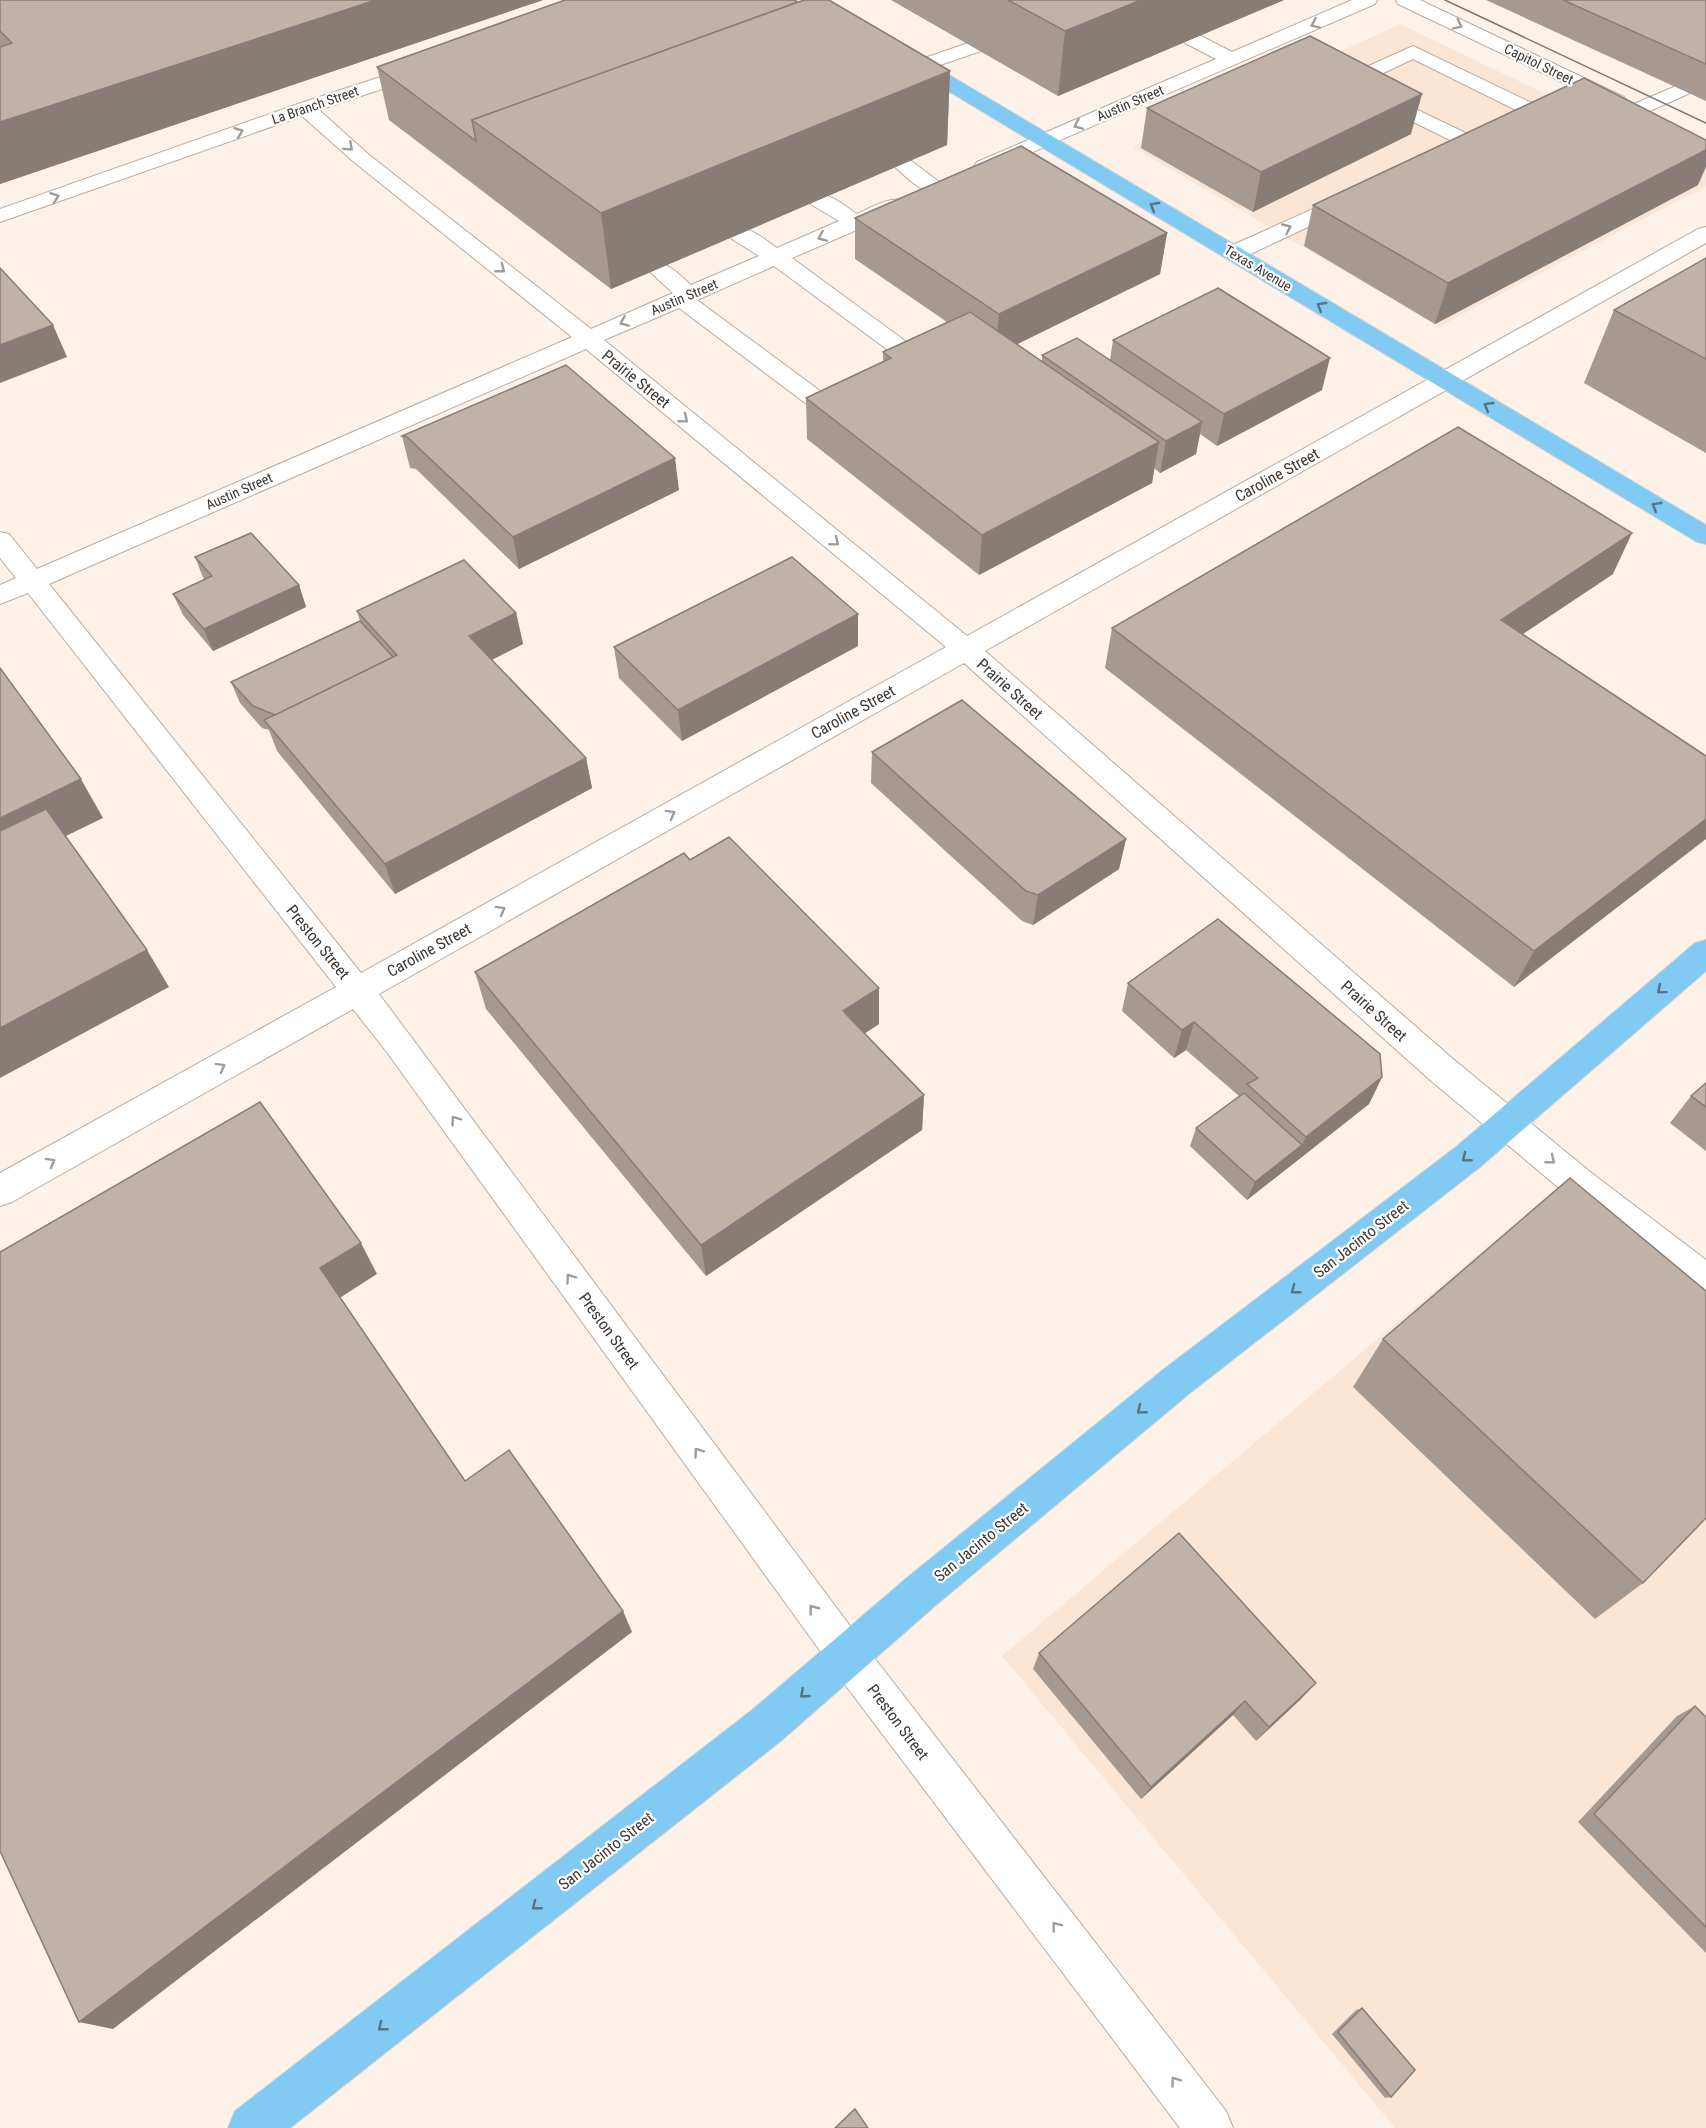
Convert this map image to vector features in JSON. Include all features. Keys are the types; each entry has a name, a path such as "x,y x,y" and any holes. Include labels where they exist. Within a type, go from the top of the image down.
{"main road":[{"name":"Texas Avenue","path":"890,48 1706,536"},
{"name":"San Jacinto Street","path":"252,2128 767,1725 922,1591 1177,1381 1468,1157 1706,952"}],"street":[{"name":"Austin Street","path":"0,595 1231,59 1280,48 1368,0"},
{"name":"Capitol Street","path":"1405,0 1656,120"},
{"path":"1192,39 1231,59"},
{"path":"920,66 974,47"},
{"path":"1349,82 1413,52 1533,111"},
{"name":"La Branch Street","path":"0,216 305,108 441,63"},
{"path":"1329,73 1469,142"},
{"path":"1512,122 1586,86"},
{"path":"1636,110 1681,90"},
{"name":"Prairie Street","path":"305,108 361,158 552,309 966,649 1441,1069 1706,1281"},
{"path":"1448,152 1490,132"},
{"path":"903,164 951,181"},
{"path":"1234,254 1373,188"},
{"path":"820,200 855,222"},
{"path":"740,234 776,257 923,365"},
{"name":"Caroline Street","path":"0,1191 1706,234"},
{"path":"658,269 685,296 830,410"},
{"name":"Preston Street","path":"0,540 31,582 398,1042 848,1656 1209,2128"}],"shaded area":[{"path":"1400,24 1706,171 1706,186 1439,327 1133,147"},
{"path":"1521,1218 1706,1376 1706,2128 1395,2128 1002,1656"}],"building":[{"path":"0,0 376,0 0,122 0,47 12,43 0,31"},
{"path":"565,0 794,0 798,2 472,120 476,141 377,67"},
{"path":"804,0 829,0 950,71 601,213 472,120"},
{"path":"1008,0 1141,0 1065,31"},
{"path":"1563,0 1706,0 1706,64"},
{"path":"1310,36 1422,94 1261,172 1147,108"},
{"path":"1584,78 1706,140 1706,150 1448,283 1313,205"},
{"path":"1021,146 1167,233 999,314 855,218"},
{"path":"1706,258 1706,359 1614,310"},
{"path":"0,268 53,325 0,345"},
{"path":"1218,288 1330,358 1224,414 1113,340"},
{"path":"970,312 1159,442 982,535 806,398 891,358 883,352"},
{"path":"1077,338 1202,422 1166,441 1042,355"},
{"path":"566,365 675,458 513,537 407,437 402,436"},
{"path":"1458,427 1632,533 1501,620 1706,756 1706,819 1534,951 1112,628"},
{"path":"251,533 299,585 204,629 173,594 212,576 195,557"},
{"path":"792,557 858,614 678,710 614,647"},
{"path":"464,560 516,613 469,636 586,758 385,864 264,720 397,655 357,611"},
{"path":"360,621 393,657 275,715 253,706 231,682"},
{"path":"0,668 81,779 0,818"},
{"path":"962,700 1126,839 1038,895 1026,891 872,752"},
{"path":"46,809 147,950 0,1028 0,831"},
{"path":"729,837 879,988 843,1011 924,1095 701,1245 475,972 684,853 690,860"},
{"path":"1218,919 1380,1054 1382,1077 1306,1137 1247,1084 1258,1078 1194,1022 1182,1030 1128,983"},
{"path":"1706,1083 1706,1107 1691,1096"},
{"path":"1244,1093 1302,1145 1255,1182 1196,1128"},
{"path":"260,1102 361,1243 320,1268 465,1481 509,1450 623,1611 79,2022 0,1851 0,1252"},
{"path":"1570,1178 1706,1291 1706,1518 1643,1583 1383,1339"},
{"path":"1179,1533 1316,1683 1269,1727 1245,1701 1151,1787 1039,1653"},
{"path":"1695,1706 1706,1717 1706,1927 1594,1814"},
{"path":"1362,2008 1415,2070 1391,2097 1338,2032"},
{"path":"855,2109 868,2128 835,2128"}],"tram line":[{"path":"1445,0 1706,123"}]}
